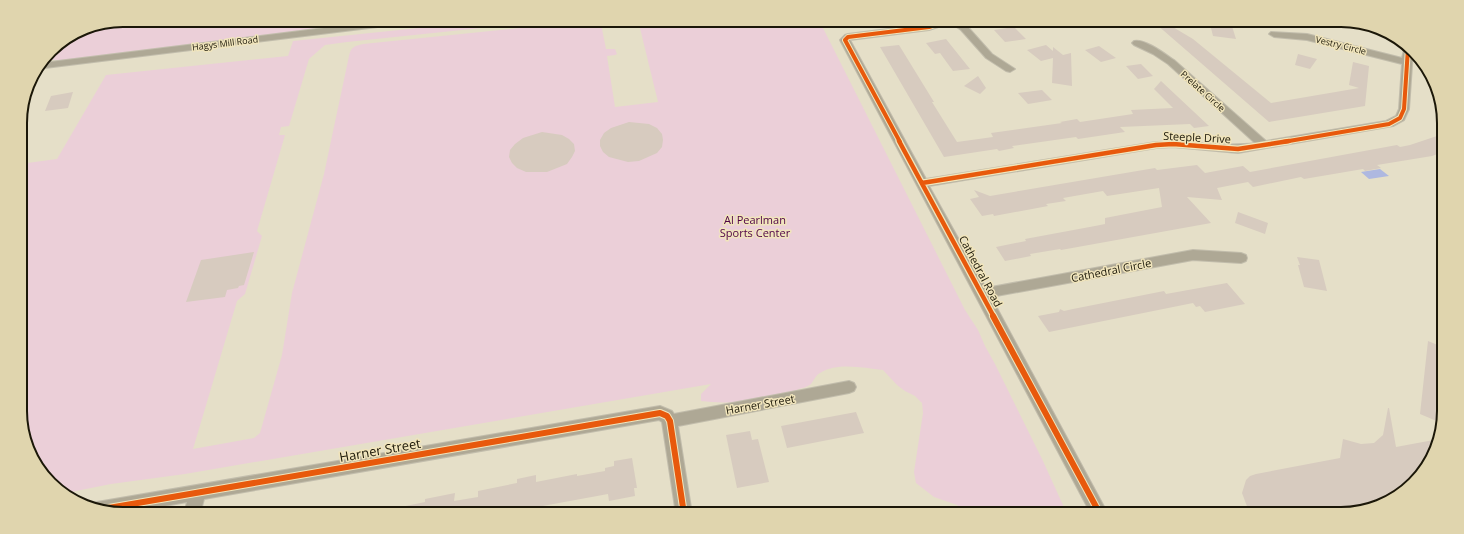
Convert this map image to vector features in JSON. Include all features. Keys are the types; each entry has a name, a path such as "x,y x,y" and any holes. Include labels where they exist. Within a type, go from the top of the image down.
{"street":[{"name":"Hagys Mill Road","path":"47,65 354,27"},
{"name":"Cathedral Road","path":"929,27 846,38 922,183 1096,507"},
{"path":"963,27 989,56 1010,69"},
{"name":"Vestry Circle","path":"1274,34 1306,37 1407,62"},
{"name":"Prelate Circle","path":"1137,43 1156,52 1171,62 1264,145"},
{"name":"Steeple Drive","path":"922,183 1165,144 1227,149 1264,145 1382,126 1400,118 1404,109 1408,54"},
{"name":"Cathedral Circle","path":"982,294 1193,255 1241,258"},
{"name":"Harner Street","path":"117,507 660,413 669,418 850,387"},
{"path":"669,418 683,507"},
{"path":"194,507 198,492"}],"green space":[{"path":"332,27 65,60 52,59 60,51 75,40 92,32 110,28"},
{"name":"Al Pearlman Sports Center","path":"428,27 491,27 325,45 309,59 289,126 281,127 279,135 285,135 257,231 262,236 245,294 237,301 193,449 254,438 260,433 282,355 292,293 324,174 349,56 353,47 363,44 530,27 602,27 606,49 615,49 617,54 607,56 615,107 658,102 640,27 823,27 965,310 978,330 1043,461 1064,507 960,507 934,497 916,483 914,472 923,413 922,403 915,396 897,385 883,370 859,367 843,367 827,370 818,374 810,385 786,394 762,399 737,402 701,401 701,394 711,384 185,474 70,491 51,474 43,464 32,442 28,424 27,163 57,159 106,75 288,56 293,41"}],"water":[{"path":"1380,169 1389,176 1369,179 1361,172"}],"building":[{"path":"1014,27 1026,39 1005,42 994,30"},
{"path":"1159,27 1173,27 1193,39 1271,103 1359,88 1349,85 1353,62 1369,66 1365,106 1269,122"},
{"path":"1211,27 1232,27 1236,39 1213,36"},
{"path":"946,39 970,69 953,71 940,53 935,54 926,43"},
{"path":"899,45 957,142 993,137 991,133 1062,123 1060,122 1077,119 1080,122 1133,114 1131,110 1173,108 1154,89 1161,81 1209,126 1194,128 1190,124 1120,127 1125,132 1078,139 1076,137 1012,146 1014,148 999,151 997,149 944,157 880,47"},
{"path":"1046,45 1053,51 1053,47 1063,55 1071,53 1072,86 1052,83 1053,58 1041,61 1027,50"},
{"path":"1099,46 1116,58 1101,62 1085,50"},
{"path":"1298,54 1317,59 1310,69 1295,65"},
{"path":"1141,64 1153,76 1138,79 1126,66"},
{"path":"978,76 986,88 980,94 964,86"},
{"path":"1042,90 1052,100 1028,104 1018,93"},
{"path":"73,92 68,108 45,111 51,96"},
{"path":"629,122 649,124 657,128 662,134 663,140 662,147 657,153 639,161 628,162 609,157 603,152 600,146 600,140 604,133 611,128"},
{"path":"542,132 562,135 569,139 574,144 575,151 572,157 567,164 547,172 526,172 517,168 509,157 510,150 523,138"},
{"path":"1437,136 1437,154 1377,165 1381,168 1365,171 1363,169 1304,179 1301,177 1253,187 1248,182 1217,188 1222,200 1187,197 1211,223 1061,250 1030,254 1031,256 1005,261 996,247 1026,241 1025,239 1105,224 1105,218 1162,207 1159,188 1107,196 1103,191 1063,198 1066,201 1046,204 1048,206 994,216 993,214 982,216 970,199 979,197 974,190 990,196 1155,168 1157,170 1197,165 1205,173 1243,166 1250,172 1397,145 1400,147"},
{"path":"1238,212 1268,223 1265,234 1235,223"},
{"path":"254,252 244,285 227,290 225,297 186,302 201,260"},
{"path":"1297,257 1319,260 1327,291 1304,287"},
{"path":"1227,283 1245,304 1205,312 1200,306 1196,307 1193,303 1049,332 1038,316 1059,312 1060,309 1064,311 1164,291 1166,294"},
{"path":"1428,341 1437,345 1436,421 1420,414"},
{"path":"1389,408 1396,447 1433,440 1421,464 1409,479 1389,494 1372,502 1347,507 1247,507 1242,493 1246,480 1250,476 1340,458 1343,439 1361,444 1374,443 1383,435"},
{"path":"856,412 864,433 787,448 781,426"},
{"path":"750,431 752,440 758,439 769,482 737,488 726,435"},
{"path":"632,458 637,488 634,488 635,496 609,501 608,494 537,507 401,507 425,502 425,499 455,493 454,501 478,497 478,491 517,483 517,479 536,475 536,482 577,474 577,476 605,471 605,468 614,466 614,461"}],"cycle path":[{"path":"929,27 848,37 845,40 1096,507"},
{"path":"922,183 1156,145 1173,144 1238,149 1389,124 1400,118 1404,109 1408,54"},
{"path":"117,507 660,413 667,416 670,421 683,507"}]}
